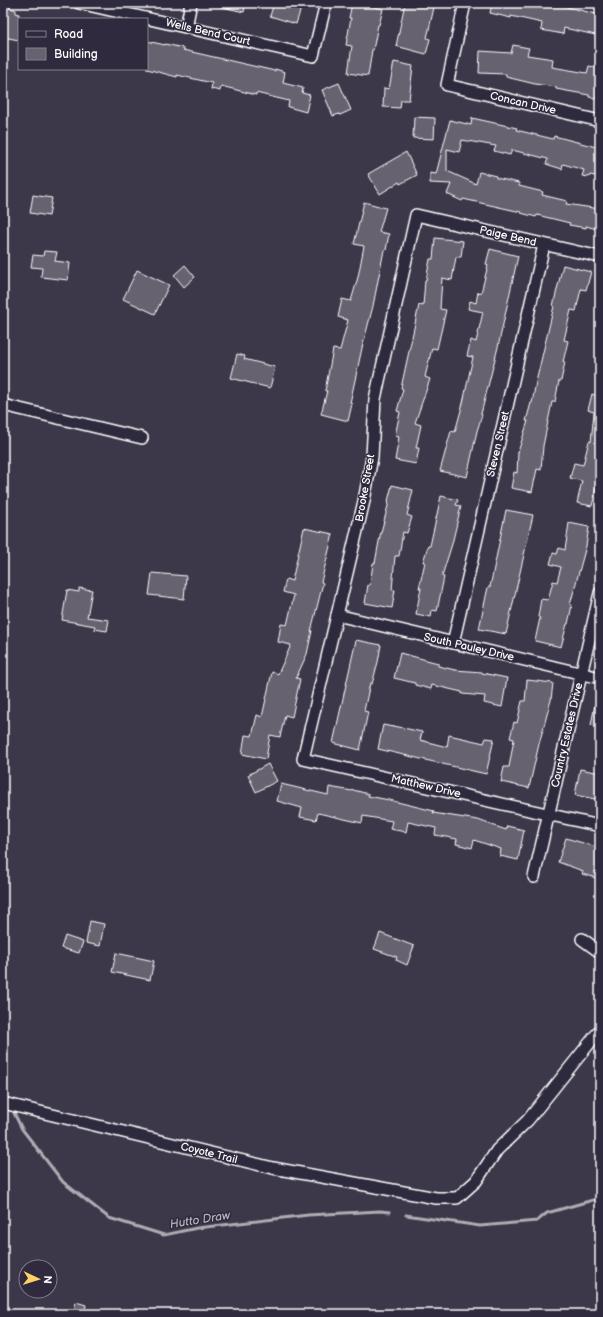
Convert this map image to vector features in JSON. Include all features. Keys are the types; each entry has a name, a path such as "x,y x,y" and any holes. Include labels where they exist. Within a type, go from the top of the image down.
{"street":[{"name":"Wells Bend Court","path":"79,3 146,18"},
{"path":"186,27 191,3"},
{"name":"Wells Bend Court","path":"148,18 313,56 326,3"},
{"name":"Concan Drive","path":"465,3 446,85 600,120"},
{"name":"Paige Bend","path":"416,215 600,257"},
{"name":"Brooke Street","path":"304,759 369,477 372,457 375,399 416,215"},
{"name":"Steven Street","path":"453,643 544,245"},
{"path":"3,405 142,438"},
{"name":"Country Estates Drive","path":"534,877 600,593"},
{"name":"South Pauley Drive","path":"337,616 600,678"},
{"name":"Matthew Drive","path":"304,759 600,826"},
{"path":"582,939 600,952"},
{"name":"Coyote Trail","path":"3,1103 273,1168 436,1198 457,1198 476,1181 497,1150 528,1120 600,1030"}],"building":[{"path":"219,3 246,3 244,12 218,6"},
{"path":"274,3 284,3 301,8 296,24 270,16"},
{"path":"352,3 383,9 372,50 368,76 348,73 352,46 346,45"},
{"path":"405,3 435,3 427,38 430,39 426,54 396,46"},
{"path":"492,3 551,3 600,15 600,36 564,28 563,34 541,30 542,23 490,13"},
{"path":"7,7 16,10 16,13 19,14 18,40 3,37 3,24"},
{"path":"148,41 183,48 183,50 275,71 275,69 285,72 283,83 303,88 302,93 310,95 306,112 288,107 289,101 256,93 256,95 221,86 220,91 211,89 212,83 177,75 177,77 148,69"},
{"path":"513,45 529,48 527,55 553,59 552,67 587,73 589,66 600,68 600,99 589,97 589,95 556,89 556,87 506,77 506,74 479,73 480,51 511,53"},
{"path":"394,62 413,66 409,100 401,100 400,108 383,107 384,88 389,89"},
{"path":"339,83 351,110 340,115 333,116 322,90"},
{"path":"414,117 435,118 434,139 413,138"},
{"path":"472,118 517,128 516,130 553,139 554,136 600,148 600,177 590,175 589,177 582,176 584,170 563,164 562,169 546,164 548,159 512,150 510,155 494,151 496,146 462,140 459,152 447,149 447,171 476,184 479,172 496,176 496,178 519,183 519,186 543,192 542,195 567,201 566,204 600,209 600,230 586,226 586,228 569,225 570,223 537,215 536,217 521,212 463,199 462,201 447,194 451,184 430,183 430,173 436,174 450,120 471,125"},
{"path":"406,152 417,175 400,184 399,182 380,194 368,174"},
{"path":"33,195 52,198 49,216 30,213"},
{"path":"364,202 386,208 379,232 389,234 362,348 350,403 352,404 348,421 321,414 327,391 325,391 333,349 340,350 348,320 338,317 342,299 351,301 358,277 364,246 354,244"},
{"path":"435,238 463,241 461,257 456,257 452,280 442,278 440,309 446,310 437,349 432,348 425,377 430,379 415,423 421,425 416,448 419,448 416,464 395,460 399,437 395,436 400,412 397,411 403,389 401,388 419,305 423,306 425,280 430,259 433,259"},
{"path":"490,249 518,256 467,477 440,471 451,431 455,432 463,403 473,357 467,356 471,340 476,342 483,312 468,309 470,301 476,303 478,292 481,293 488,265 486,264"},
{"path":"44,251 57,252 55,261 70,263 68,280 41,277 42,268 31,267 33,255 43,256"},
{"path":"185,265 195,277 184,287 174,275"},
{"path":"563,265 591,272 586,290 581,289 576,311 571,310 564,340 568,341 563,362 565,362 561,381 559,381 555,402 552,402 543,446 541,470 537,469 532,492 511,488 514,472 517,473 518,452 528,421 526,421 532,403"},
{"path":"137,270 169,285 155,314 123,299"},
{"path":"237,354 245,356 244,359 275,367 270,388 231,378"},
{"path":"592,394 600,397 600,485 597,484 592,506 577,503 582,481 570,478 574,463 583,465 589,441 591,442 594,412 588,410"},
{"path":"392,485 413,490 407,515 412,517 407,533 403,532 399,556 395,556 392,590 395,590 392,608 365,603"},
{"path":"441,496 458,500 456,505 461,506 452,544 442,576 444,577 437,611 432,610 431,617 416,614 421,588 419,588 425,562 423,562 428,546 430,546"},
{"path":"506,510 533,515 506,634 479,629 488,587 490,587"},
{"path":"569,523 589,527 586,546 570,605 572,605 568,624 561,647 535,641 540,618 538,617 541,599 548,600 553,581 557,582 561,567 550,564 553,553 557,554 559,548 565,550"},
{"path":"304,528 333,534 321,582 323,583 307,654 296,678 300,679 292,717 285,715 280,737 270,735 266,759 242,754 245,735 252,736 257,715 262,717 272,672 278,674 291,645 278,642 281,624 287,625 294,595 283,592 286,579 292,581"},
{"path":"152,573 186,576 184,599 149,595"},
{"path":"79,588 92,590 87,617 109,620 107,631 94,629 95,626 62,620 67,590 79,592"},
{"path":"356,640 381,645 378,662 372,684 370,683 364,711 368,712 360,750 333,743"},
{"path":"400,653 438,663 438,666 455,670 482,672 507,678 502,707 484,703 485,696 462,694 462,692 432,685 431,689 394,678"},
{"path":"527,680 553,683 551,700 529,788 501,782 504,767 509,767 514,739 510,738 514,722 517,723 522,701 525,701"},
{"path":"596,699 600,699 600,727 591,725"},
{"path":"383,725 422,732 420,740 447,747 449,735 484,743 486,738 494,739 486,774 378,749"},
{"path":"268,764 277,781 256,792 248,775"},
{"path":"580,769 600,773 600,800 575,795"},
{"path":"281,784 328,795 329,787 353,790 369,794 368,796 434,811 433,813 478,820 506,830 507,826 524,830 518,860 500,856 501,849 474,840 472,848 456,844 457,839 435,835 436,828 408,822 406,832 390,829 392,821 363,816 362,823 318,813 316,820 300,817 302,808 277,801"},
{"path":"566,838 600,848 600,879 582,874 583,871 558,862"},
{"path":"90,921 104,924 100,946 86,943"},
{"path":"380,933 414,946 407,965 396,960 397,957 374,949"},
{"path":"65,936 83,942 79,953 61,948"},
{"path":"116,953 154,961 150,980 112,972"},
{"path":"76,1302 86,1305 84,1314 73,1314"}],"waterway":[{"name":"Hutto Draw","path":"14,1113 22,1129 63,1182 109,1218 164,1235 197,1228 308,1215 380,1211 390,1212"},
{"name":"Hutto Draw","path":"406,1215 480,1226 537,1221 547,1213 600,1198"}]}
